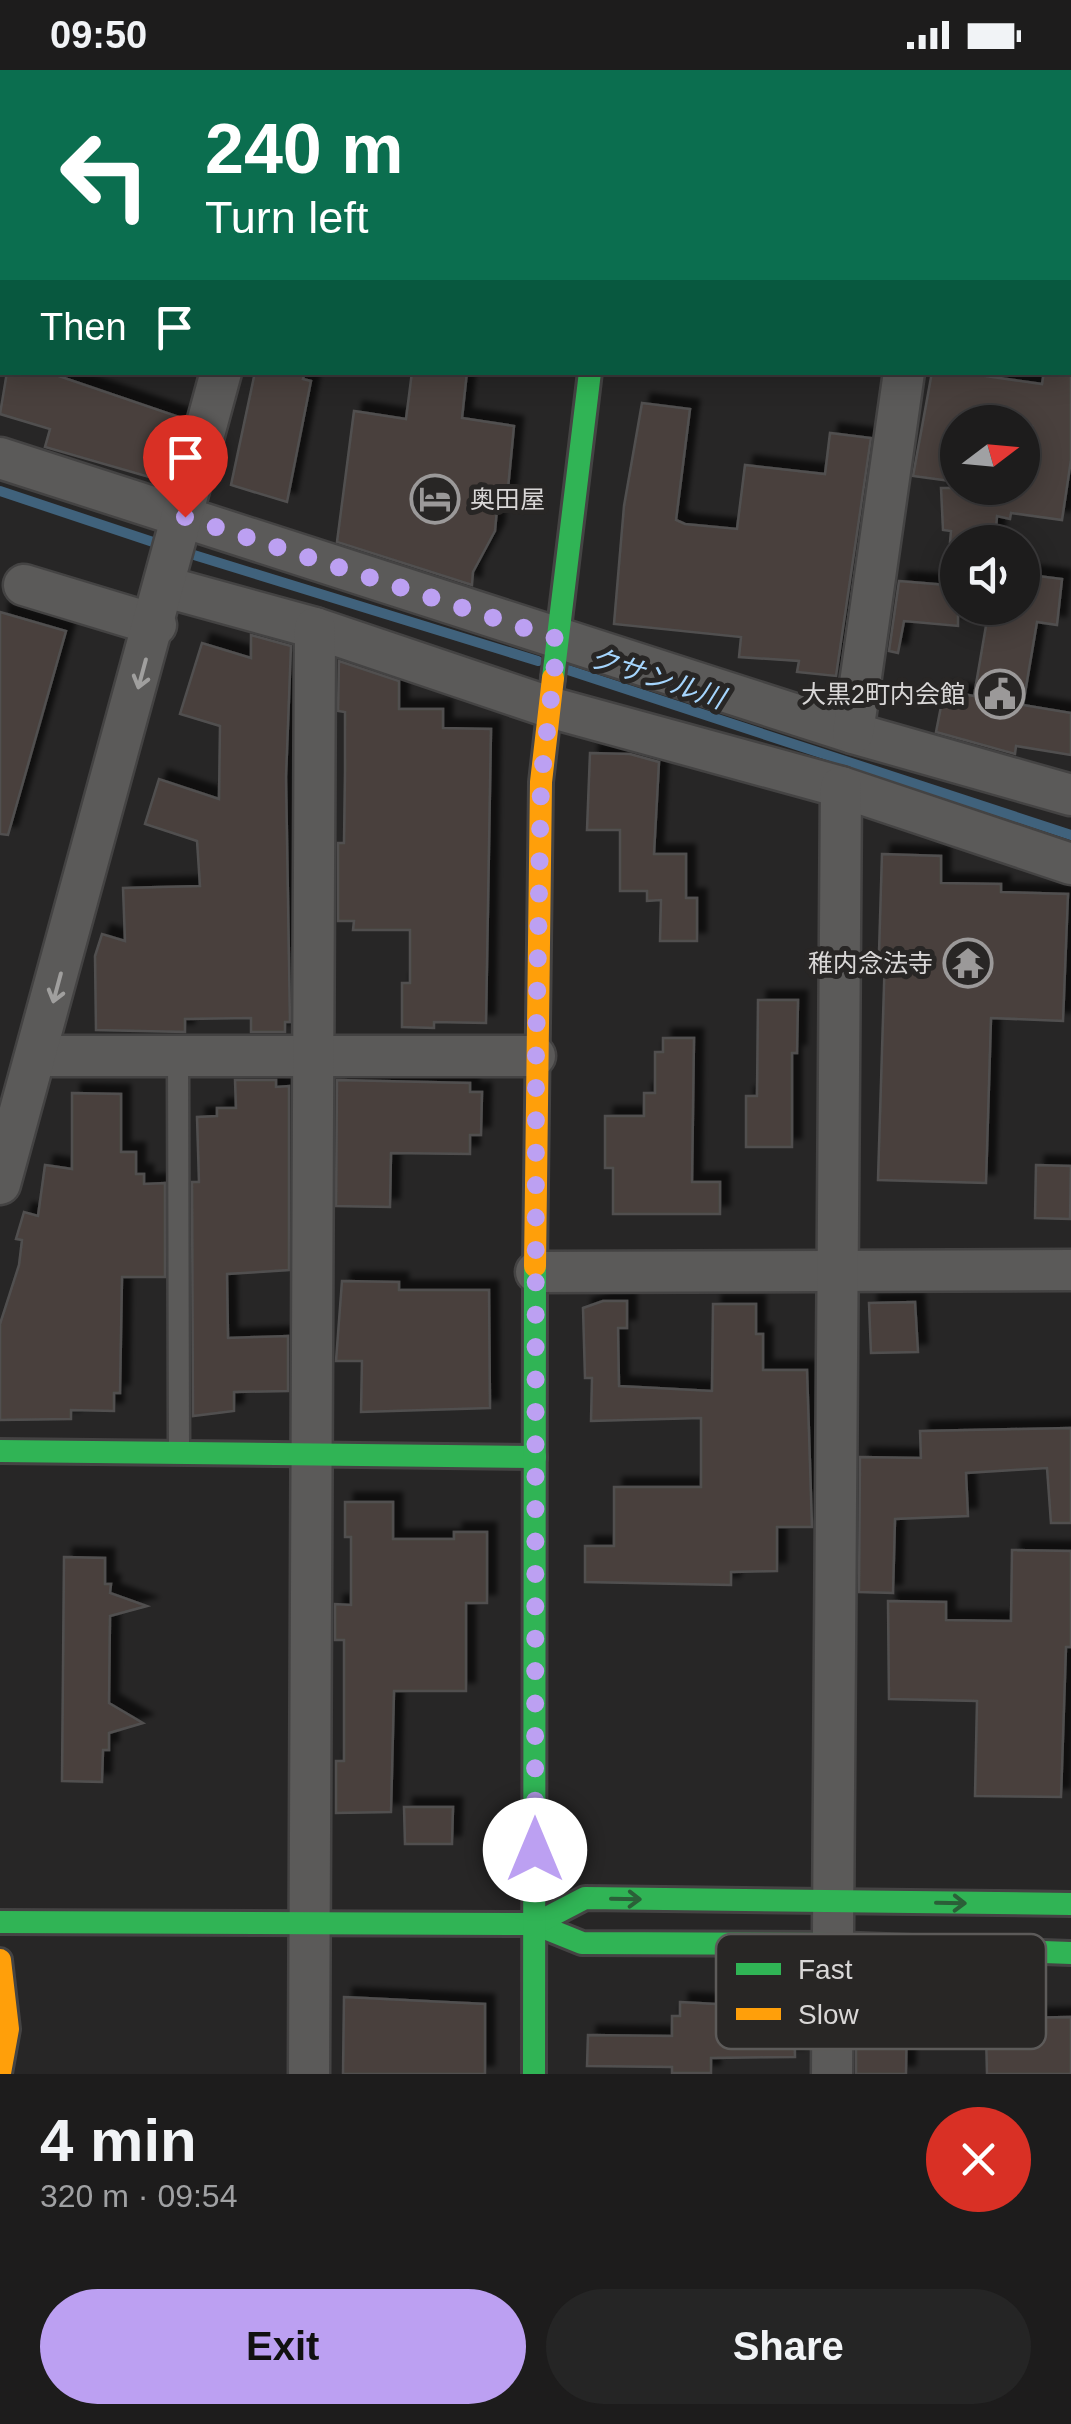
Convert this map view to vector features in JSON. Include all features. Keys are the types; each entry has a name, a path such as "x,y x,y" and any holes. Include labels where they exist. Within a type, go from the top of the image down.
{"street":[{"path":"0,1184 156,626 221,375"},
{"path":"534,2074 536,1056 541,782 590,375"},
{"path":"853,733 904,375"},
{"path":"0,458 182,526 557,646 1071,795"},
{"path":"167,584 841,788 1071,864"},
{"path":"24,585 156,626"},
{"path":"309,2074 314,628"},
{"path":"834,1934 841,788"},
{"path":"38,1056 536,1056"},
{"path":"536,1272 836,1274 1071,1270"},
{"path":"0,1451 535,1457"},
{"path":"535,1924 584,1898 1071,1904"},
{"path":"0,1922 535,1924 582,1943 716,1944"},
{"path":"1046,1953 1071,1954"},
{"path":"0,1960 8,2029 0,2073"},
{"path":"832,2049 832,2074"}],"lane":[{"path":"178,1056 179,1453"}],"building":[{"path":"6,375 56,375 182,418 163,481 45,447 50,429 0,414"},
{"path":"254,375 304,375 303,379 311,381 287,502 231,485"},
{"path":"412,375 467,375 462,418 514,426 507,499 498,498 495,531 473,572 472,585 337,542 354,411 406,419"},
{"path":"931,375 985,375 1042,384 1044,375 1071,375 1071,460 1062,520 1011,513 1010,519 997,516 996,525 943,525 942,505 1040,505 1040,405 940,405 940,480 913,476"},
{"path":"642,403 690,409 676,520 685,524 737,529 745,465 825,474 830,433 871,438 836,676 797,672 799,661 739,657 741,637 614,624 624,506"},
{"name":"大黒2町内会館","path":"1040,576 1062,579 1057,625 1040,622"},
{"path":"899,581 940,584 940,624 904,621 898,653 889,651"},
{"path":"0,612 66,631 8,835 0,834"},
{"name":"大黒2町内会館","path":"986,625 1036,625 1023,705 1071,713 1071,755 1016,746 1015,754 936,732 944,691 974,696"},
{"path":"251,635 291,646 286,777 290,1022 285,1022 285,1032 251,1032 251,1018 185,1019 185,1032 96,1030 95,956 102,934 125,941 123,888 200,886 197,841 145,824 159,779 219,799 220,726 180,714 202,643 251,658"},
{"path":"339,661 399,681 399,709 443,709 443,728 491,729 486,1023 434,1022 434,1028 402,1027 402,983 410,983 410,930 353,930 354,921 338,921 338,843 344,843 345,772 345,712 338,711"},
{"path":"590,753 630,754 659,762 654,854 686,854 686,898 697,898 697,941 660,941 661,900 647,901 647,891 620,891 620,830 587,830"},
{"path":"882,854 941,856 941,883 1001,884 1001,892 1068,894 1063,1021 991,1018 986,1183 878,1180 885,954 879,953"},
{"path":"758,1000 798,1000 797,1053 792,1053 792,1147 746,1147 746,1096 757,1096"},
{"path":"663,1038 694,1038 692,1182 720,1182 720,1214 613,1214 613,1168 605,1168 605,1116 644,1116 644,1093 655,1093 655,1052 663,1052"},
{"path":"235,1080 276,1080 276,1087 289,1086 289,1270 227,1274 228,1338 288,1336 288,1391 234,1392 234,1411 193,1416 192,1182 199,1182 197,1117 217,1116 217,1108 236,1108"},
{"path":"337,1080 470,1083 470,1092 482,1092 481,1135 470,1135 470,1154 391,1153 390,1207 336,1206"},
{"path":"72,1093 121,1094 121,1152 136,1152 136,1174 144,1174 144,1184 165,1183 165,1277 122,1277 120,1393 114,1393 114,1411 71,1410 71,1419 0,1420 0,1324 19,1265 22,1240 16,1239 24,1212 38,1216 45,1165 72,1169"},
{"path":"1036,1165 1071,1166 1070,1219 1035,1218"},
{"path":"342,1281 399,1282 399,1290 489,1290 490,1408 361,1412 362,1361 336,1361"},
{"path":"603,1301 627,1301 627,1328 618,1328 619,1386 712,1391 713,1304 756,1304 756,1334 763,1334 763,1370 807,1370 812,1527 777,1527 777,1571 731,1572 731,1585 585,1582 585,1546 614,1546 614,1487 701,1487 701,1418 591,1421 592,1378 585,1378 583,1308"},
{"path":"915,1302 918,1352 871,1353 869,1303"},
{"path":"1071,1428 1071,1523 1051,1523 1047,1468 966,1473 968,1516 895,1519 893,1593 859,1592 860,1457 921,1458 920,1431"},
{"path":"345,1502 393,1502 393,1539 454,1539 454,1532 487,1532 487,1603 466,1603 466,1691 394,1691 391,1812 336,1813 336,1761 344,1761 344,1640 335,1640 335,1604 351,1605 351,1537 345,1537"},
{"path":"1012,1550 1071,1551 1071,1647 1066,1647 1061,1797 975,1796 977,1701 889,1699 888,1601 946,1602 946,1620 1011,1621"},
{"path":"64,1557 105,1558 105,1584 111,1584 110,1593 147,1606 110,1616 109,1703 143,1723 109,1733 109,1750 103,1750 102,1782 62,1781"},
{"path":"404,1807 453,1807 452,1844 405,1844"},
{"path":"344,1997 485,2004 485,2074 343,2074"},
{"path":"680,2002 716,2004 716,2049 795,2049 795,2057 711,2058 711,2073 672,2073 672,2067 587,2066 588,2035 672,2036 672,2016 680,2016"},
{"path":"1046,2017 1071,2017 1071,2074 987,2074 986,2049 1046,2049"},
{"path":"856,2049 906,2049 906,2074 856,2074"}],"waterway":[{"name":"クサンル川","path":"0,491 165,546"},
{"name":"クサンル川","path":"181,551 538,661"},
{"name":"クサンル川","path":"568,670 1071,835"}],"traffic: fast":[{"path":"553,678 590,375"},
{"path":"534,2074 535,1266"},
{"path":"0,1451 535,1457"},
{"path":"535,1924 585,1898 1071,1904"},
{"path":"0,1922 535,1924 582,1943 716,1944"},
{"path":"1046,1952 1071,1953"}],"traffic: slow":[{"path":"535,1266 541,782 553,678"},
{"path":"0,1960 8,2029 0,2073"}],"place":[{"name":"奥田屋","path":"435,499"},
{"name":"大黒2町内会館","path":"1000,694"},
{"name":"稚内念法寺","path":"968,963"}],"route":[{"path":"185,517 558,639 541,782 536,1056 535,1850"}]}
